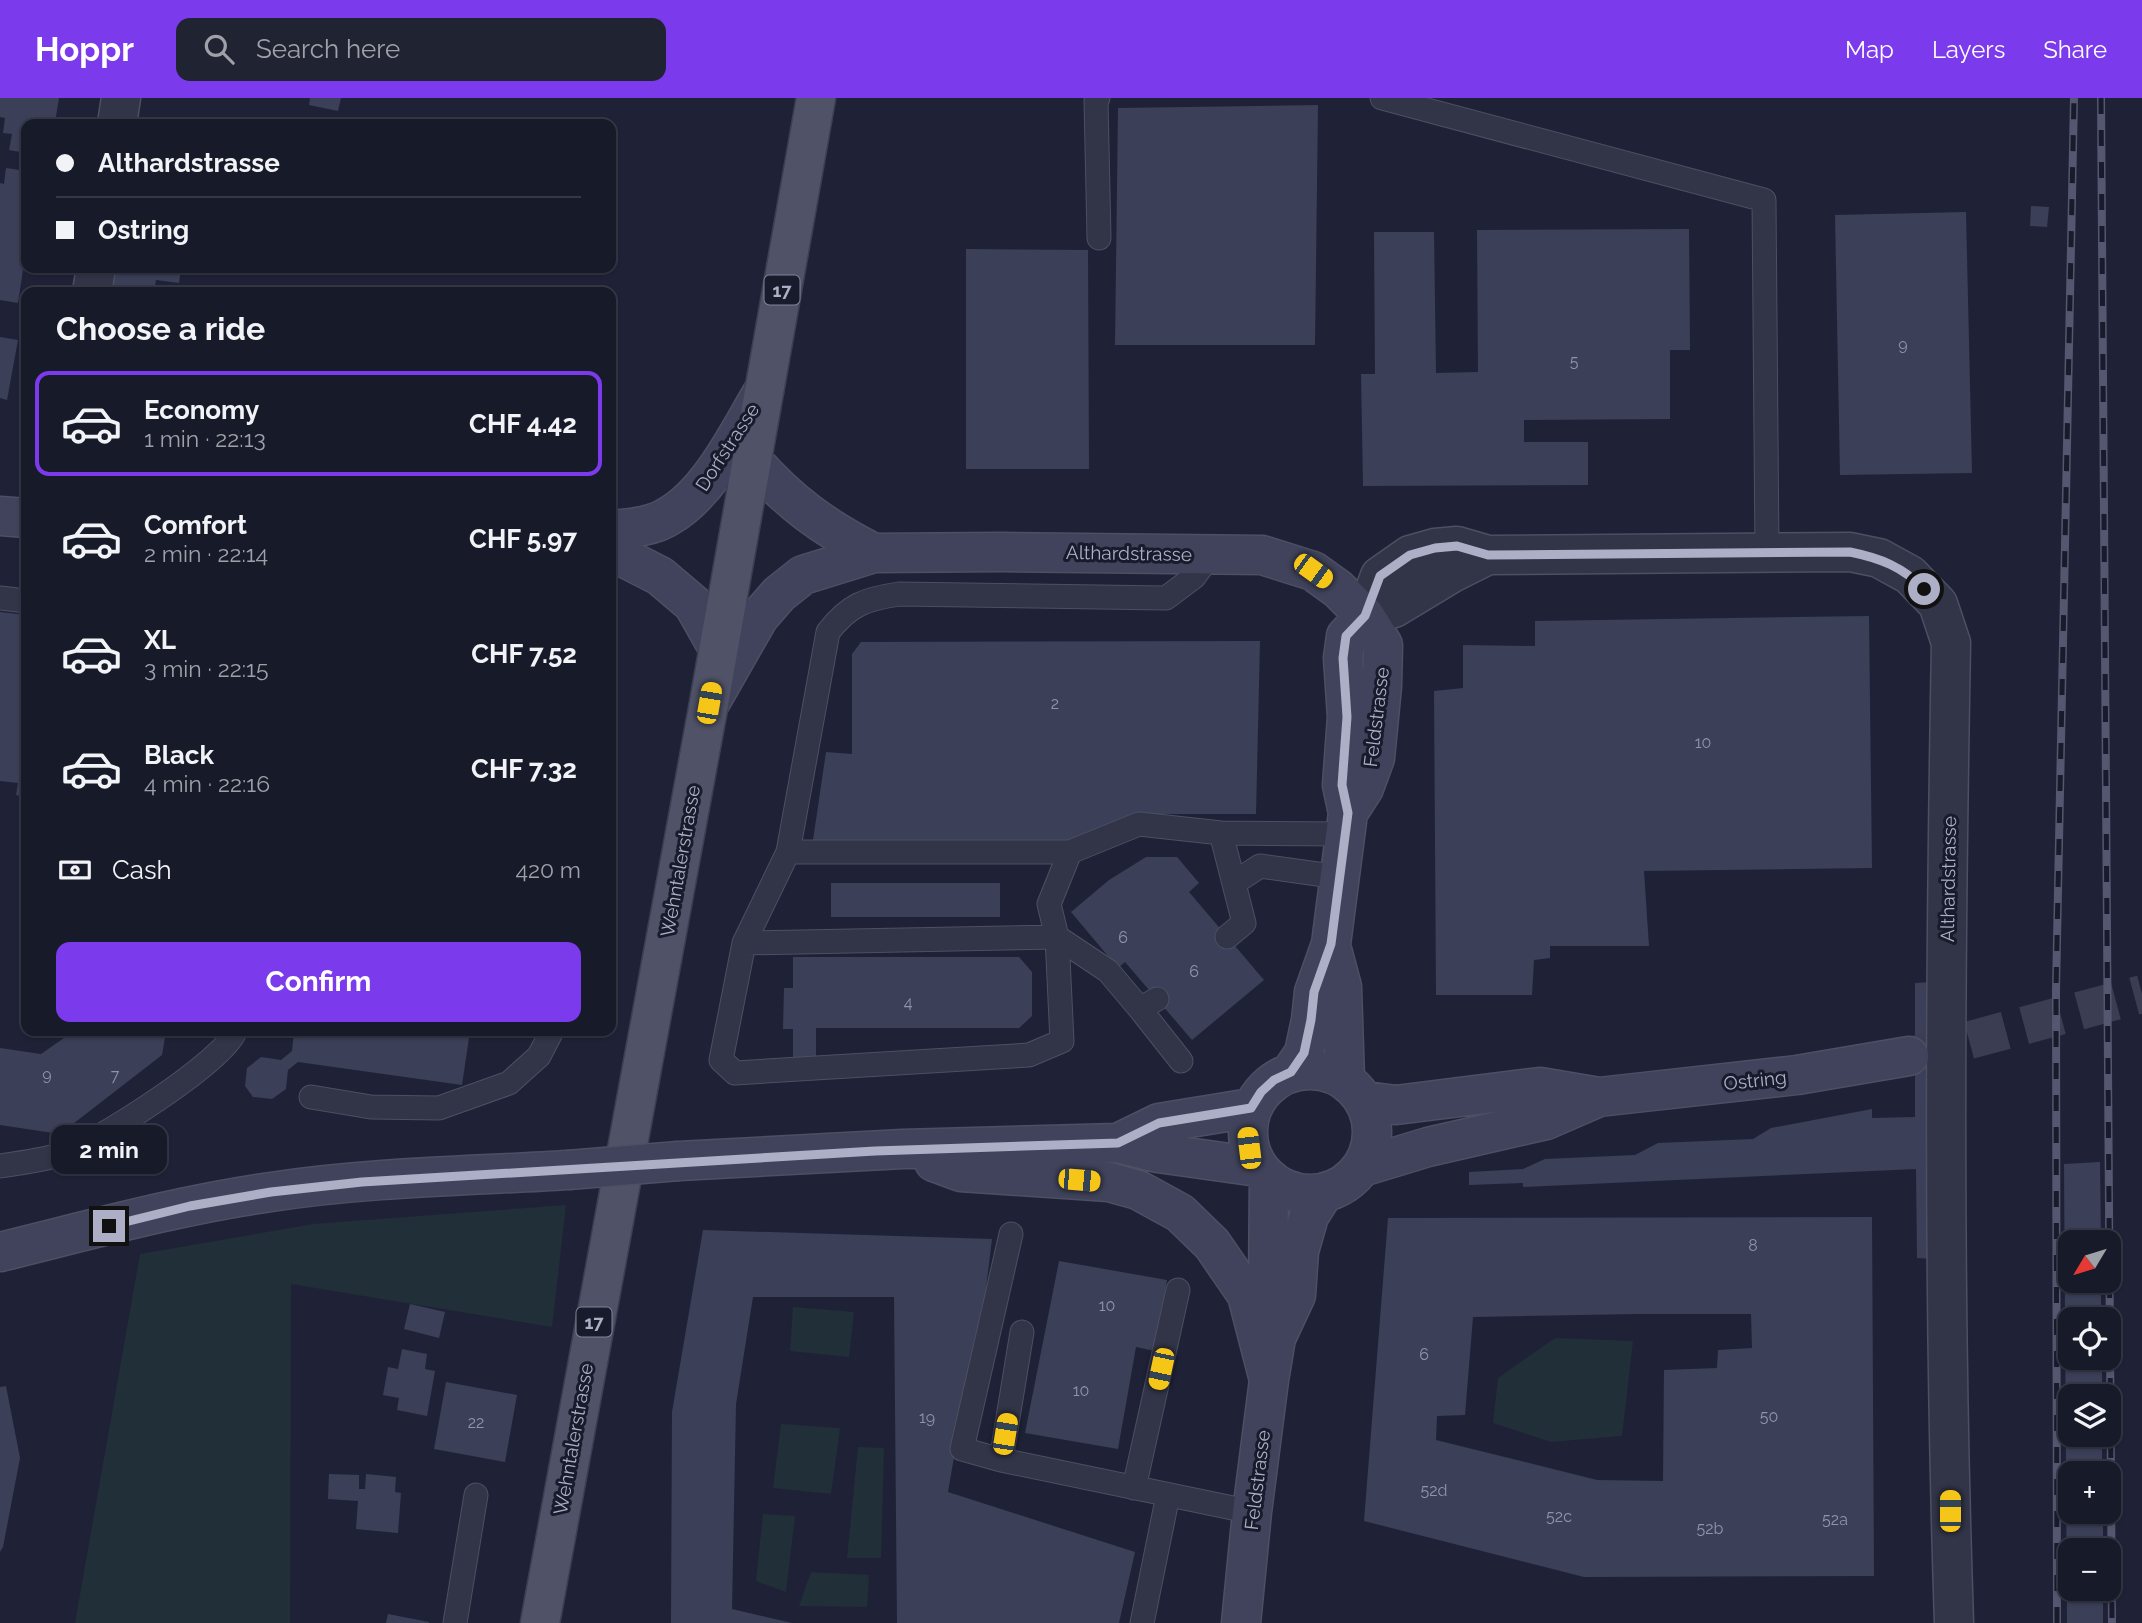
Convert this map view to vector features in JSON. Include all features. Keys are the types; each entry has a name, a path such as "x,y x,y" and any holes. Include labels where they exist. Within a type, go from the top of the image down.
{"main road":[{"name":"Wehntalerstrasse","path":"540,1623 719,650 816,98"},
{"name":"Dorfstrasse","path":"616,529 639,527 667,518 691,501 719,464 764,390"},
{"name":"Althardstrasse","path":"752,460 778,489 803,511 836,534 874,553"},
{"path":"0,516 21,517"},
{"name":"Althardstrasse","path":"709,703 759,617 779,594 803,575 874,553 1262,555 1313,571 1338,589 1365,616"},
{"path":"616,554 660,576 693,604 719,650"},
{"name":"Feldstrasse","path":"1291,1072 1304,1053 1314,992 1331,944 1346,824 1375,758 1383,645 1365,616"},
{"name":"Feldstrasse","path":"1331,944 1342,987 1355,1091"},
{"name":"Ostring","path":"1355,1091 1396,1105 1540,1087 1599,1097 1797,1075 1909,1056"},
{"path":"1310,1069 1329,1072 1355,1091 1371,1117 1372,1135 1369,1152 1362,1167 1351,1179 1323,1194 1304,1195 1286,1190 1263,1173 1249,1148 1247,1128 1251,1108 1261,1092 1274,1080 1291,1072 1310,1069"},
{"name":"Ostring","path":"1362,1167 1428,1147 1546,1120 1599,1097"},
{"path":"1118,1143 1159,1123 1251,1108"},
{"path":"0,1252 190,1206 271,1192 362,1182 679,1161 902,1149 1118,1143 1263,1173"},
{"path":"902,1149 961,1172 1109,1182 1138,1190 1180,1213 1212,1244 1247,1295 1269,1380"},
{"name":"Feldstrasse","path":"1263,1173 1268,1290 1276,1338"},
{"name":"Feldstrasse","path":"1241,1623 1252,1511 1276,1338 1296,1295 1299,1251 1309,1216 1323,1194"}],"street":[{"path":"118,119 121,98"},
{"name":"Althardstrasse","path":"1365,616 1380,576 1410,555 1435,548 1457,546 1488,555 1850,552 1879,558 1910,575 1938,604 1951,643 1947,940 1950,1511 1954,1623"}],"lane":[{"path":"1098,98 1098,238"},
{"path":"1382,98 1764,200 1768,552"},
{"path":"944,596 945,554"},
{"path":"1070,852 1049,904 1056,937 1062,1041 1029,1055 735,1073 722,1060 744,943 788,852 828,632 841,615 877,597 899,594 1166,598 1194,577 1211,554"},
{"path":"0,597 21,600"},
{"path":"788,852 1070,852 1139,824 1221,833 1346,824"},
{"path":"1221,833 1244,923 1227,937"},
{"path":"1234,883 1261,866 1339,877"},
{"path":"744,943 1056,937 1108,971 1149,1004 1181,1061"},
{"path":"0,1166 64,1154 109,1133 154,1102 233,1036"},
{"path":"310,1097 371,1107 439,1108 509,1083 539,1056 549,1036"},
{"path":"1011,1234 962,1449 1000,1460 1252,1511"},
{"path":"1135,1488 1178,1290"},
{"path":"1000,1460 1022,1332"},
{"path":"1142,1623 1168,1495"},
{"path":"455,1623 476,1496"}],"shaded area":[{"path":"566,1205 552,1327 291,1284 290,1623 75,1623 140,1254 313,1224"},
{"path":"793,1307 854,1312 849,1357 790,1351"},
{"path":"1555,1338 1633,1341 1622,1436 1551,1442 1493,1423 1498,1378"},
{"path":"781,1424 840,1428 831,1494 773,1488"},
{"path":"858,1447 884,1448 881,1558 847,1558"},
{"path":"763,1514 795,1516 786,1592 756,1581"},
{"path":"811,1572 869,1575 867,1607 799,1606"}],"building":[{"path":"0,98 59,98 56,119 21,119 21,152 9,150 12,134 3,133 5,118 0,117"},
{"path":"310,98 341,98 338,111 309,105"},
{"path":"1318,105 1315,345 1115,345 1118,108"},
{"path":"6,168 21,170 23,273 18,303 0,300 0,183 4,184"},
{"path":"2031,206 2049,207 2047,227 2030,226"},
{"path":"1966,212 1972,473 1840,475 1835,215"},
{"path":"1689,229 1690,350 1670,350 1670,419 1524,420 1524,442 1588,442 1588,485 1363,486 1361,374 1375,374 1374,232 1434,232 1436,373 1478,372 1477,230"},
{"path":"966,249 1088,250 1089,469 966,469"},
{"path":"105,273 180,273 179,283 156,280 155,287 104,287"},
{"path":"0,337 18,340 7,400 0,398"},
{"path":"0,612 21,614 21,796 16,795 18,783 0,781"},
{"path":"1869,616 1872,868 1644,871 1649,946 1550,946 1550,958 1534,960 1532,995 1436,995 1434,691 1463,688 1463,645 1535,646 1535,621"},
{"path":"1260,641 1256,814 1132,814 1086,842 813,840 826,752 852,754 852,654 861,642"},
{"path":"1146,857 1177,857 1199,883 1189,892 1264,980 1192,1040 1125,962 1118,968 1071,912 1109,880"},
{"path":"831,883 1000,883 1000,917 831,917"},
{"path":"793,957 1019,957 1032,972 1032,1016 1019,1028 816,1028 816,1059 793,1059 793,1029 783,1029 784,988 793,988"},
{"path":"1932,982 1934,1259 1917,1258 1916,1169 1523,1187 1523,1183 1469,1185 1469,1172 1523,1169 1545,1159 1635,1155 1658,1143 1753,1139 1771,1128 1872,1109 1872,1118 1915,1117 1915,983"},
{"path":"67,1036 165,1036 162,1055 60,1134 0,1125 0,1048 41,1054"},
{"path":"294,1036 469,1036 462,1085 298,1062 288,1070 286,1089 272,1099 253,1097 245,1086 247,1068 261,1057 281,1060 292,1051"},
{"path":"2100,1162 2101,1230 2064,1230 2064,1164"},
{"path":"1872,1217 1874,1576 1584,1577 1364,1521 1388,1218","holes":["1751,1314 1752,1348 1718,1350 1717,1368 1664,1370 1663,1481 1597,1480 1436,1440 1437,1416 1465,1415 1473,1317"]},
{"path":"703,1230 992,1239 985,1297 974,1341 948,1492 1135,1552 1119,1623 897,1623 894,1297 753,1297 736,1404 732,1609 792,1623 671,1623 672,1412"},
{"path":"1059,1261 1167,1280 1155,1351 1136,1347 1118,1449 1025,1433"},
{"path":"2065,1293 2101,1293 2101,1307 2065,1307"},
{"path":"410,1304 445,1312 439,1338 404,1329"},
{"path":"402,1349 427,1354 425,1369 435,1371 427,1416 397,1410 399,1398 383,1395 388,1367 398,1369"},
{"path":"2065,1370 2102,1370 2102,1384 2065,1384"},
{"path":"446,1382 517,1395 505,1462 434,1449"},
{"path":"6,1386 20,1458 0,1552 0,1387"},
{"path":"2066,1447 2102,1447 2102,1461 2066,1461"},
{"path":"329,1474 359,1475 359,1489 365,1489 366,1474 396,1477 395,1492 401,1493 398,1533 356,1529 358,1501 328,1499"},
{"path":"2066,1524 2103,1524 2103,1538 2066,1538"},
{"path":"2067,1601 2103,1601 2103,1623 2067,1623"},
{"path":"388,1614 429,1622 429,1623 386,1623"}],"tunnel":[{"path":"1914,1055 2142,994"}],"railway":[{"path":"2057,1623 2056,990 2074,98"},
{"path":"2101,98 2112,1623"}],"route":[{"path":"109,1226 190,1206 271,1192 362,1182 929,1148 1118,1143 1159,1123 1251,1108 1261,1092 1274,1080 1291,1072 1304,1053 1314,992 1331,944 1348,813 1342,785 1347,717 1343,658 1346,636 1365,616 1380,576 1410,555 1435,548 1457,546 1488,555 1850,552 1879,558 1910,575 1924,589"}]}
